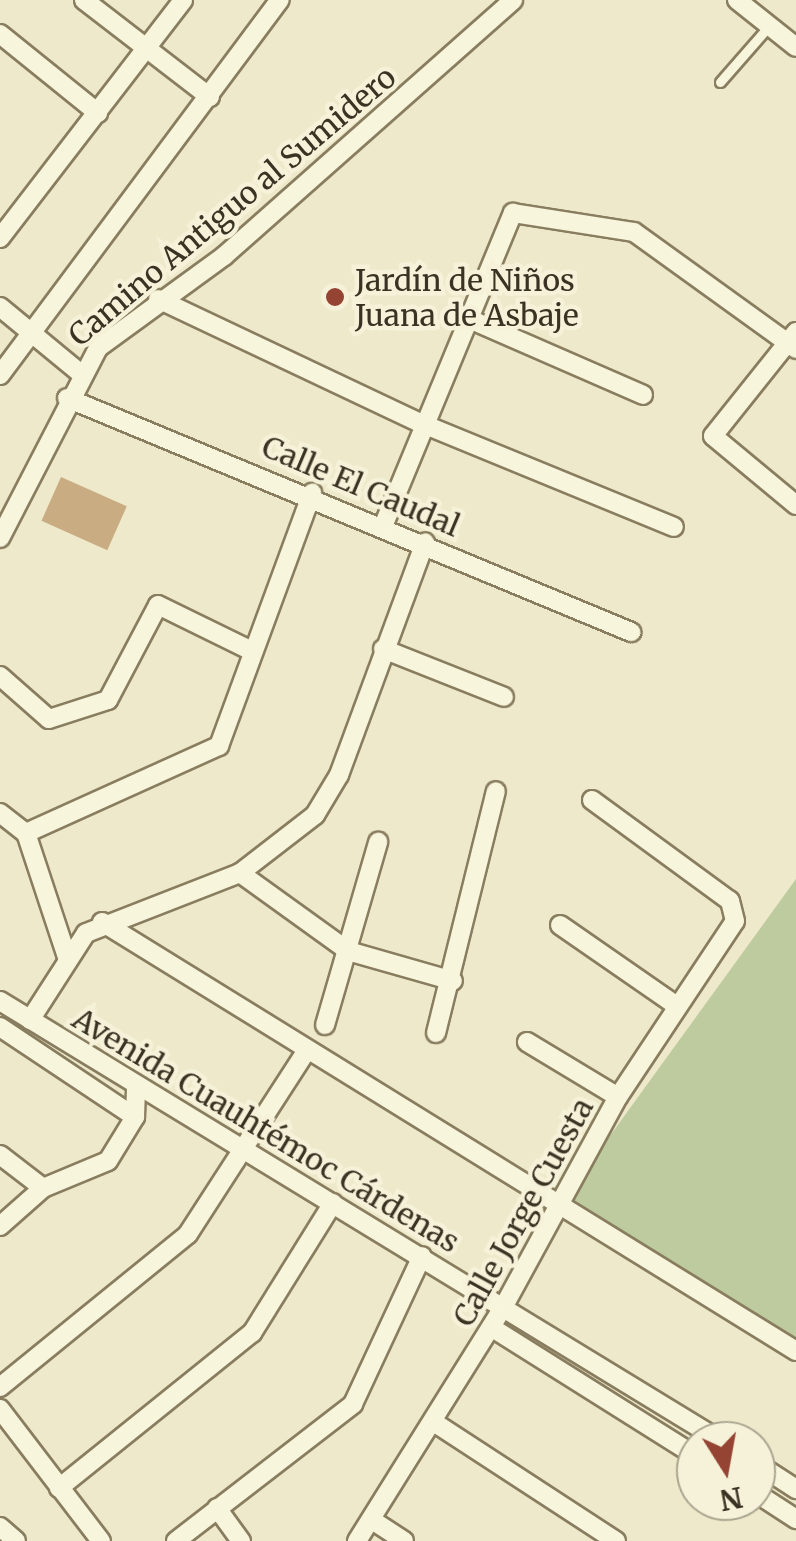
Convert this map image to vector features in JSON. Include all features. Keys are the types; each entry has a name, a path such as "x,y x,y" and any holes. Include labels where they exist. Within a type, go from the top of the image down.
{"street":[{"path":"84,0 210,97"},
{"path":"0,238 147,51 182,0"},
{"path":"0,375 280,0"},
{"name":"Camino Antiguo al Sumidero","path":"0,538 80,372 158,299 224,256 513,0"},
{"path":"737,0 796,47"},
{"path":"0,34 98,113"},
{"path":"384,524 513,213 634,232 793,341 713,436 796,505"},
{"path":"158,299 423,424 674,528"},
{"path":"0,307 80,372"},
{"path":"467,318 642,394"},
{"name":"Calle El Caudal","path":"67,398 312,494 631,632"},
{"path":"26,833 219,746 232,731 250,650 312,494"},
{"path":"30,1020 67,957 102,922 184,901 240,873 314,816 356,726 425,542"},
{"path":"0,676 48,720 108,700 158,606 250,650"},
{"path":"383,648 504,698"},
{"path":"436,1033 453,981 496,790"},
{"name":"Calle Jorge Cuesta","path":"357,1541 435,1423 505,1304 618,1096 737,910 592,800"},
{"path":"0,814 26,833 67,957"},
{"path":"325,1025 378,842"},
{"path":"240,873 348,952 453,981"},
{"path":"102,922 304,1056 556,1204 796,1352"},
{"path":"560,925 677,1006"},
{"name":"Avenida Cuauhtémoc Cárdenas","path":"0,1001 246,1156 505,1304 689,1421"},
{"path":"0,1027 135,1117"},
{"path":"528,1042 618,1096"},
{"path":"0,1387 188,1234 246,1156 304,1056"},
{"path":"0,1226 43,1188 108,1161 135,1117 136,1087"},
{"path":"0,1154 43,1188"},
{"path":"59,1488 252,1333 333,1204"},
{"path":"176,1541 353,1404 422,1256"},
{"path":"491,1327 676,1443"},
{"path":"0,1409 101,1541"},
{"path":"435,1423 616,1541"},
{"path":"217,1508 240,1541"},
{"path":"372,1520 404,1541"},
{"path":"0,1527 16,1541"}],"lane":[{"path":"720,82 769,26"}],"green space":[{"path":"796,879 796,1342 562,1202"}],"building":[{"path":"61,477 127,506 107,550 41,521"}],"place":[{"name":"Jardín de Niños Juana de Asbaje","path":"335,297"}]}
